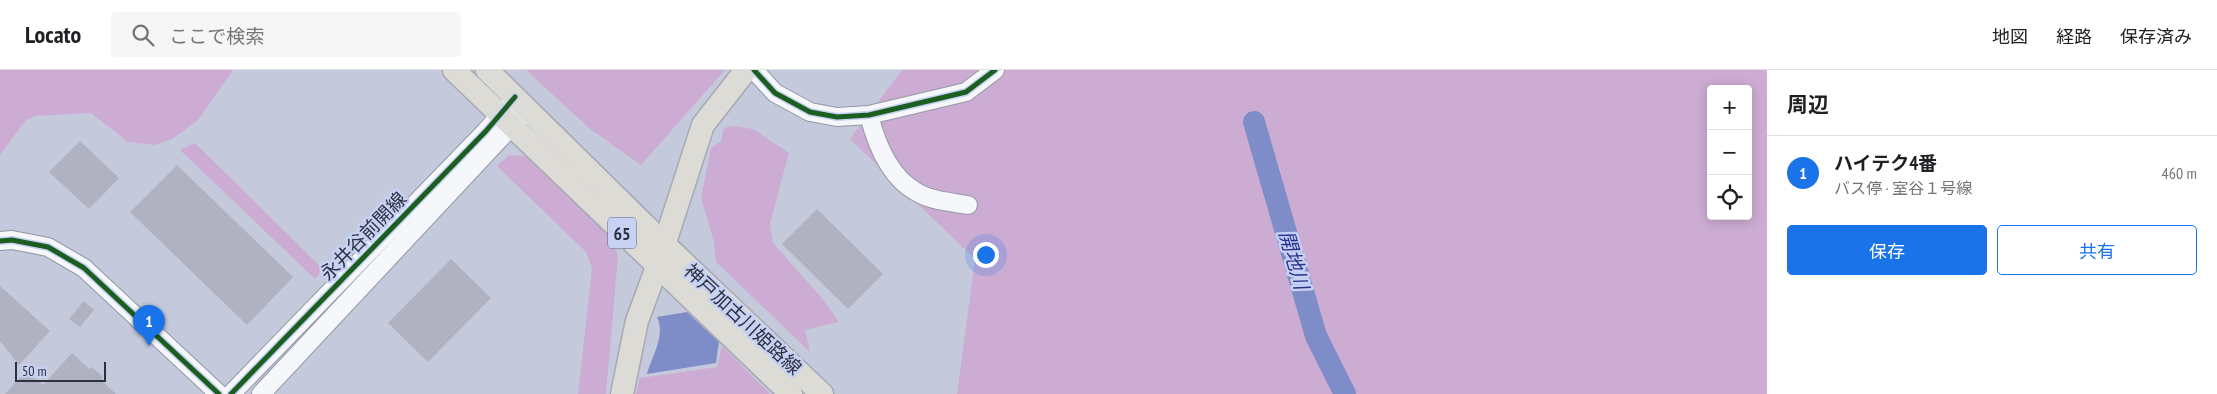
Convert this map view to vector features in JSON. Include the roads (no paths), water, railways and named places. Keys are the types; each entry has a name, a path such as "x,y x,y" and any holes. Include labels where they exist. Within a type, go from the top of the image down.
{"main road":[{"name":"神戸加古川姫路線","path":"454,70 791,394"},
{"name":"神戸加古川姫路線","path":"487,70 665,245 822,394"},
{"name":"神戸加古川姫路線","path":"622,394 636,321 665,245 703,125 746,70"}],"street":[{"path":"754,70 775,93 810,112 837,117 869,115 966,92 995,70"},
{"name":"永井谷前開線","path":"261,394 522,103"},
{"path":"869,115 882,154 896,174 914,191 942,201 968,205"},
{"name":"永井谷前開線","path":"231,394 506,120"},
{"path":"0,241 12,240 48,247 84,268 219,394"}],"water":[{"path":"687,312 719,342 716,363 647,374 659,338 660,331 657,317"}],"waterway":[{"name":"開地川","path":"1254,122 1316,336 1345,394"}],"place":[{"name":"ハイテク4番","path":"149,346"}]}
